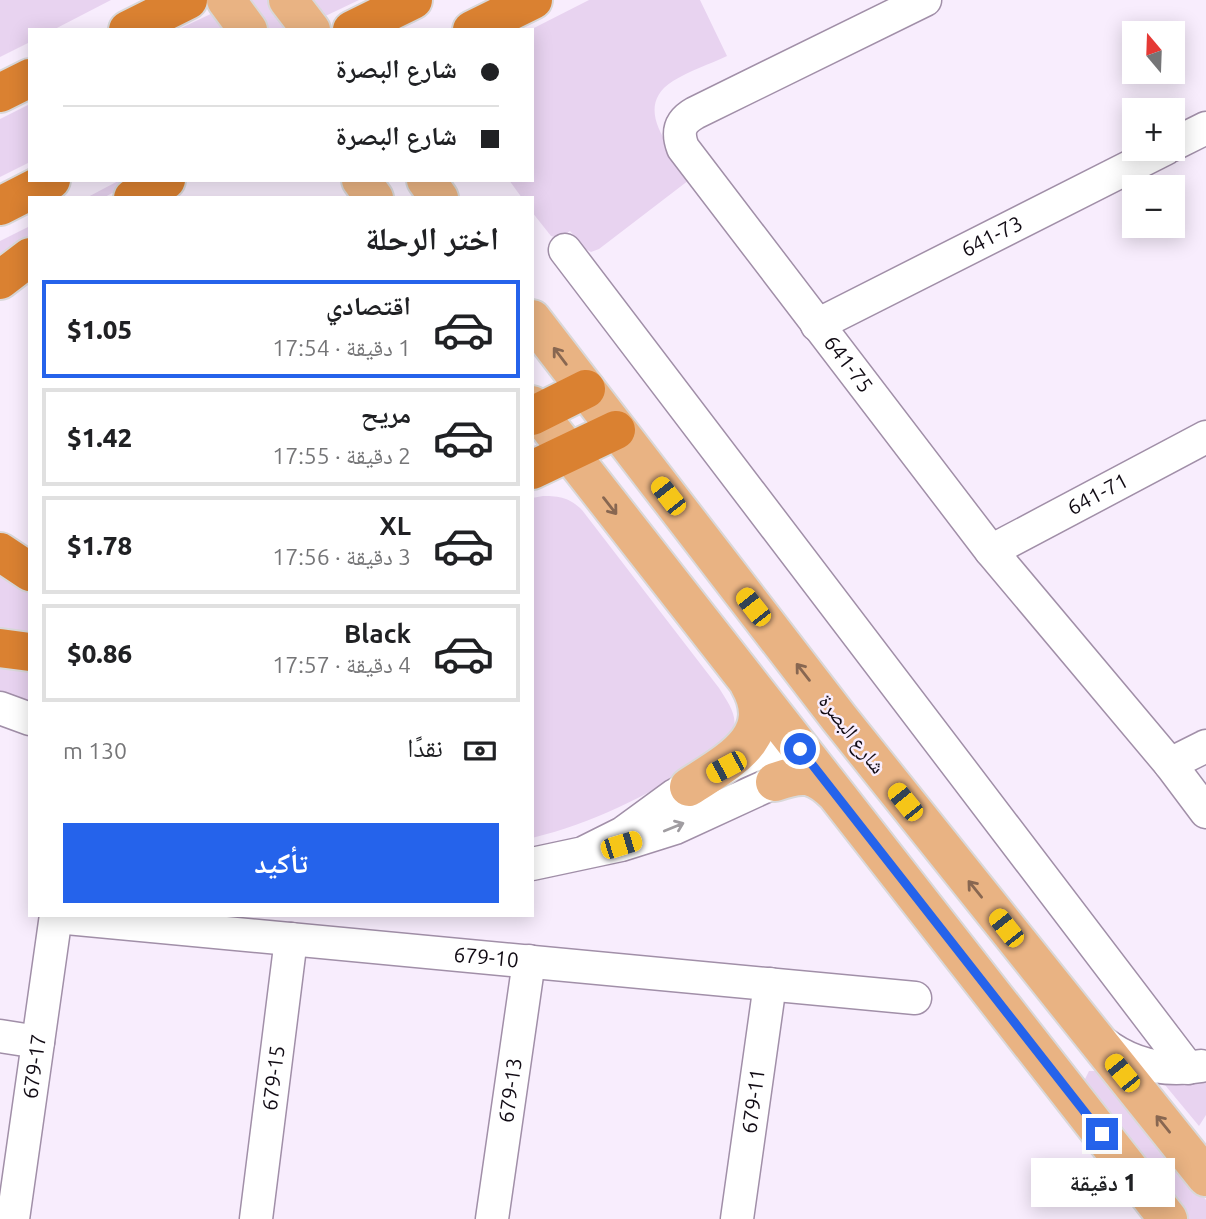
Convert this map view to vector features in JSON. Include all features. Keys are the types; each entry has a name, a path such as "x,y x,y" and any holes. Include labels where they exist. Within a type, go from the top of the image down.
{"highway":[{"path":"132,28 188,0"},
{"path":"356,28 414,0"},
{"path":"476,28 533,0"},
{"path":"0,93 28,79"},
{"path":"0,206 47,182"},
{"path":"137,196 162,182"},
{"path":"0,280 28,259"},
{"path":"534,411 586,390"},
{"path":"534,469 616,430"},
{"path":"0,552 28,571"},
{"path":"0,648 28,652"}],"main road":[{"path":"226,0 247,28"},
{"path":"288,0 309,28"},
{"name":"شارع البصرة","path":"534,322 839,718 1206,1177"},
{"path":"534,411 1168,1219"},
{"path":"689,787 738,752 753,735 757,726 758,708 746,679"},
{"path":"799,748 839,718"},
{"path":"775,782 795,776 810,776 823,782 836,794"}],"street":[{"name":"641-75","path":"925,0 695,113 685,119 679,129 679,138 683,148 990,551 1170,764 1206,813"},
{"path":"1185,138 1206,128"},
{"name":"641-73","path":"817,324 1141,161"},
{"path":"565,250 1197,1067"},
{"name":"641-71","path":"990,551 1206,437"},
{"path":"0,708 28,718"},
{"path":"534,864 621,845 675,828 775,782 794,770 802,754 799,748 790,742 742,759 689,787 623,833 585,852"},
{"path":"1170,764 1206,746"},
{"name":"679-17","path":"13,1219 13,1128 38,1042 56,917"},
{"name":"679-10","path":"66,917 915,998"},
{"name":"679-15","path":"256,1219 291,939"},
{"name":"679-13","path":"492,1219 529,961"},
{"name":"679-11","path":"737,1219 770,984"},
{"path":"1089,1032 1116,1053 1158,1069 1197,1067"},
{"path":"0,1036 38,1042"}],"shaded area":[{"path":"0,0 111,0 57,28 28,28 28,43 0,57"},
{"path":"240,0 359,0 300,28 181,28"},
{"path":"589,0 700,0 727,56 673,81 661,92 655,104 659,130 693,177 599,249 591,252 584,248 570,231 560,238 551,236 534,215 534,196 521,196 510,182 534,182 534,28"},
{"path":"28,105 28,163 0,177 0,119"},
{"path":"116,182 133,182 107,196 90,196"},
{"path":"28,227 28,239 0,260 0,241"},
{"path":"534,498 564,499 582,510 719,688 731,709 734,726 731,737 720,749 662,785 599,816 534,837"},
{"path":"0,573 28,589 28,639 0,635"},
{"path":"0,660 28,664 28,704 0,695"},
{"path":"1089,1071 1097,1071 1164,1144 1206,1200 1206,1219 1188,1219 1100,1107 1084,1081"},
{"path":"1206,1077 1206,1115 1199,1126 1165,1085 1184,1084"}],"route":[{"path":"800,749 1102,1134"}]}
